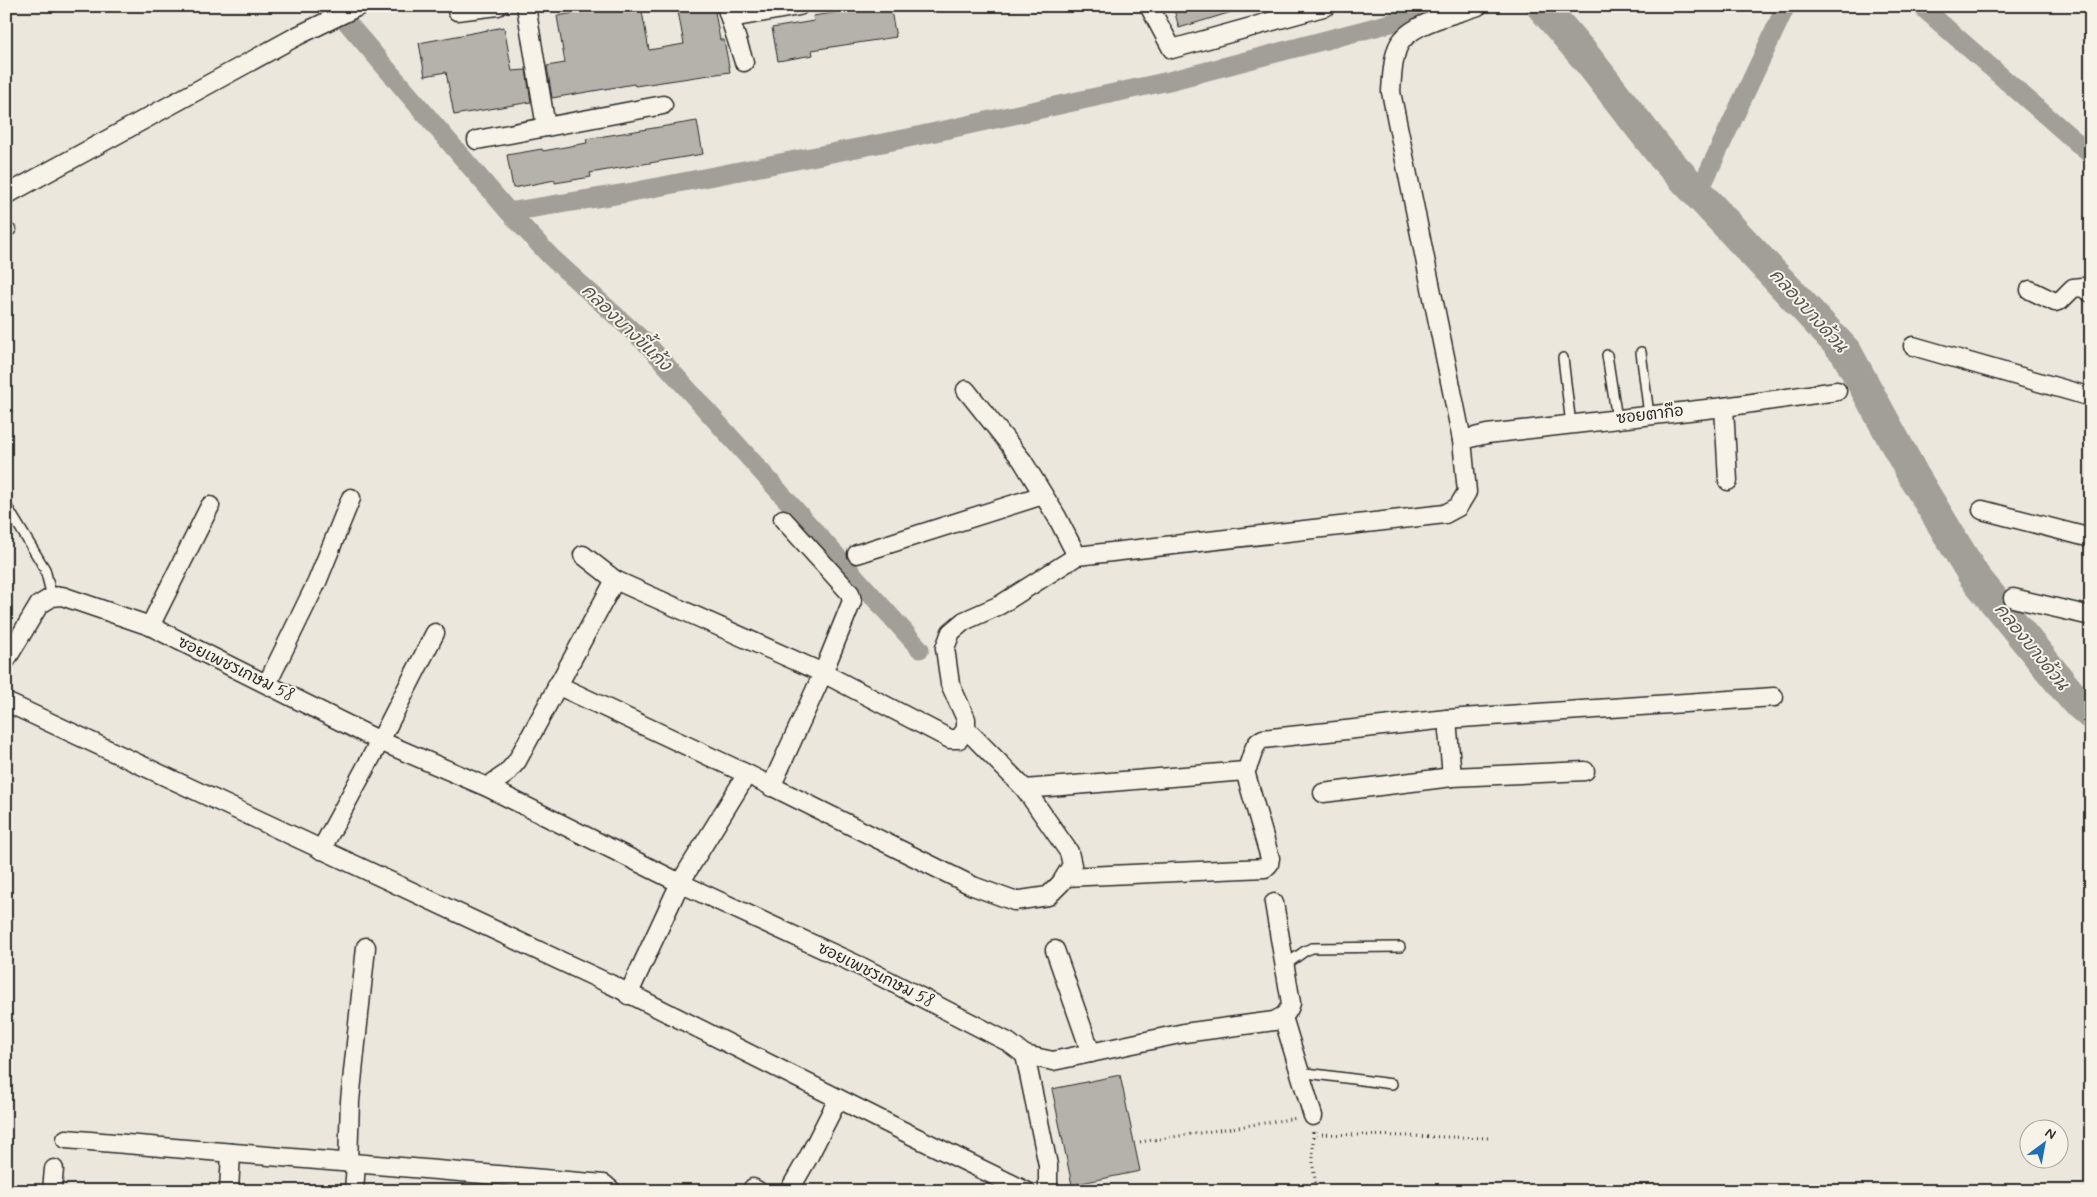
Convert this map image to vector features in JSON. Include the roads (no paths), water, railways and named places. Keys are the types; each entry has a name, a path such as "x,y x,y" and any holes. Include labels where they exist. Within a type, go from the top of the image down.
{"street":[{"path":"6,195 297,36 359,6"},
{"path":"457,11 498,6"},
{"path":"526,6 546,127"},
{"path":"744,62 728,12 799,6"},
{"path":"1149,6 1172,49 1327,6"},
{"path":"583,555 615,580 823,674 950,739 959,738 966,729 966,719 950,684 945,648 951,632 964,621 1000,605 1077,556 1445,514 1458,507 1466,492 1462,440 1391,92 1393,64 1397,47 1406,34 1417,27 1478,6"},
{"path":"477,140 663,105"},
{"path":"2030,290 2055,302 2061,300 2074,288 2082,288 2091,293"},
{"path":"1913,346 2091,397"},
{"path":"966,390 1022,460 1057,516 1077,556"},
{"name":"ซอยตากือ","path":"1462,440 1487,434 1724,407 1837,391"},
{"path":"1724,407 1728,481"},
{"path":"857,554 1044,494"},
{"path":"267,684 317,582 351,498"},
{"path":"150,626 210,506"},
{"path":"1982,510 2091,538"},
{"path":"771,787 823,674 852,601 850,593 783,519"},
{"path":"487,787 506,774 517,761 615,580"},
{"path":"6,660 39,605 52,596"},
{"name":"ซอยเพชรเกษม 58","path":"52,596 62,596 150,626 380,741 487,787 680,883 864,968 1008,1042 1025,1055 1053,1061 1184,1034 1274,1021 1283,1017"},
{"path":"2013,598 2091,616"},
{"path":"321,850 380,741 435,633"},
{"path":"557,685 746,774 973,886 1014,902 1048,896 1065,878 1072,865 1069,852 1025,789 966,729"},
{"path":"1025,789 1245,771 1250,765 1255,746 1258,741 1263,739 1447,719 1774,697"},
{"path":"6,702 610,984 628,995 1026,1191"},
{"path":"1447,719 1452,777"},
{"path":"1065,878 1265,868 1269,864 1270,858 1245,771"},
{"path":"1322,793 1452,777 1585,771"},
{"path":"628,995 680,883 746,774"},
{"path":"1274,903 1291,1004 1289,1011 1283,1017 1312,1116"},
{"path":"354,1191 350,1101 366,947"},
{"path":"1055,950 1091,1053"},
{"path":"1025,1055 1048,1165 1048,1191"},
{"path":"788,1191 809,1156 838,1099"},
{"path":"66,1139 352,1164 489,1183 604,1184 612,1191"},
{"path":"229,1191 231,1153"},
{"path":"52,1191 54,1169"}],"lane":[{"path":"1641,352 1649,415"},
{"path":"1607,355 1617,419"},
{"path":"1563,358 1571,425"},
{"path":"6,505 45,569 52,596"},
{"path":"1285,965 1312,948 1400,947"},
{"path":"1299,1072 1392,1084"}],"waterway":[{"name":"คลองบางขี้แก้ง","path":"333,6 509,212 551,257 648,345 920,649"},
{"path":"509,212 627,193 908,138 1169,81 1414,17 1446,6"},
{"name":"คลองบางด้วน","path":"1542,6 1588,60 1663,156 1846,352 1913,475 1974,576 2075,700 2091,714"},
{"path":"1698,194 1786,6"},
{"path":"1921,6 2091,155"}]}
